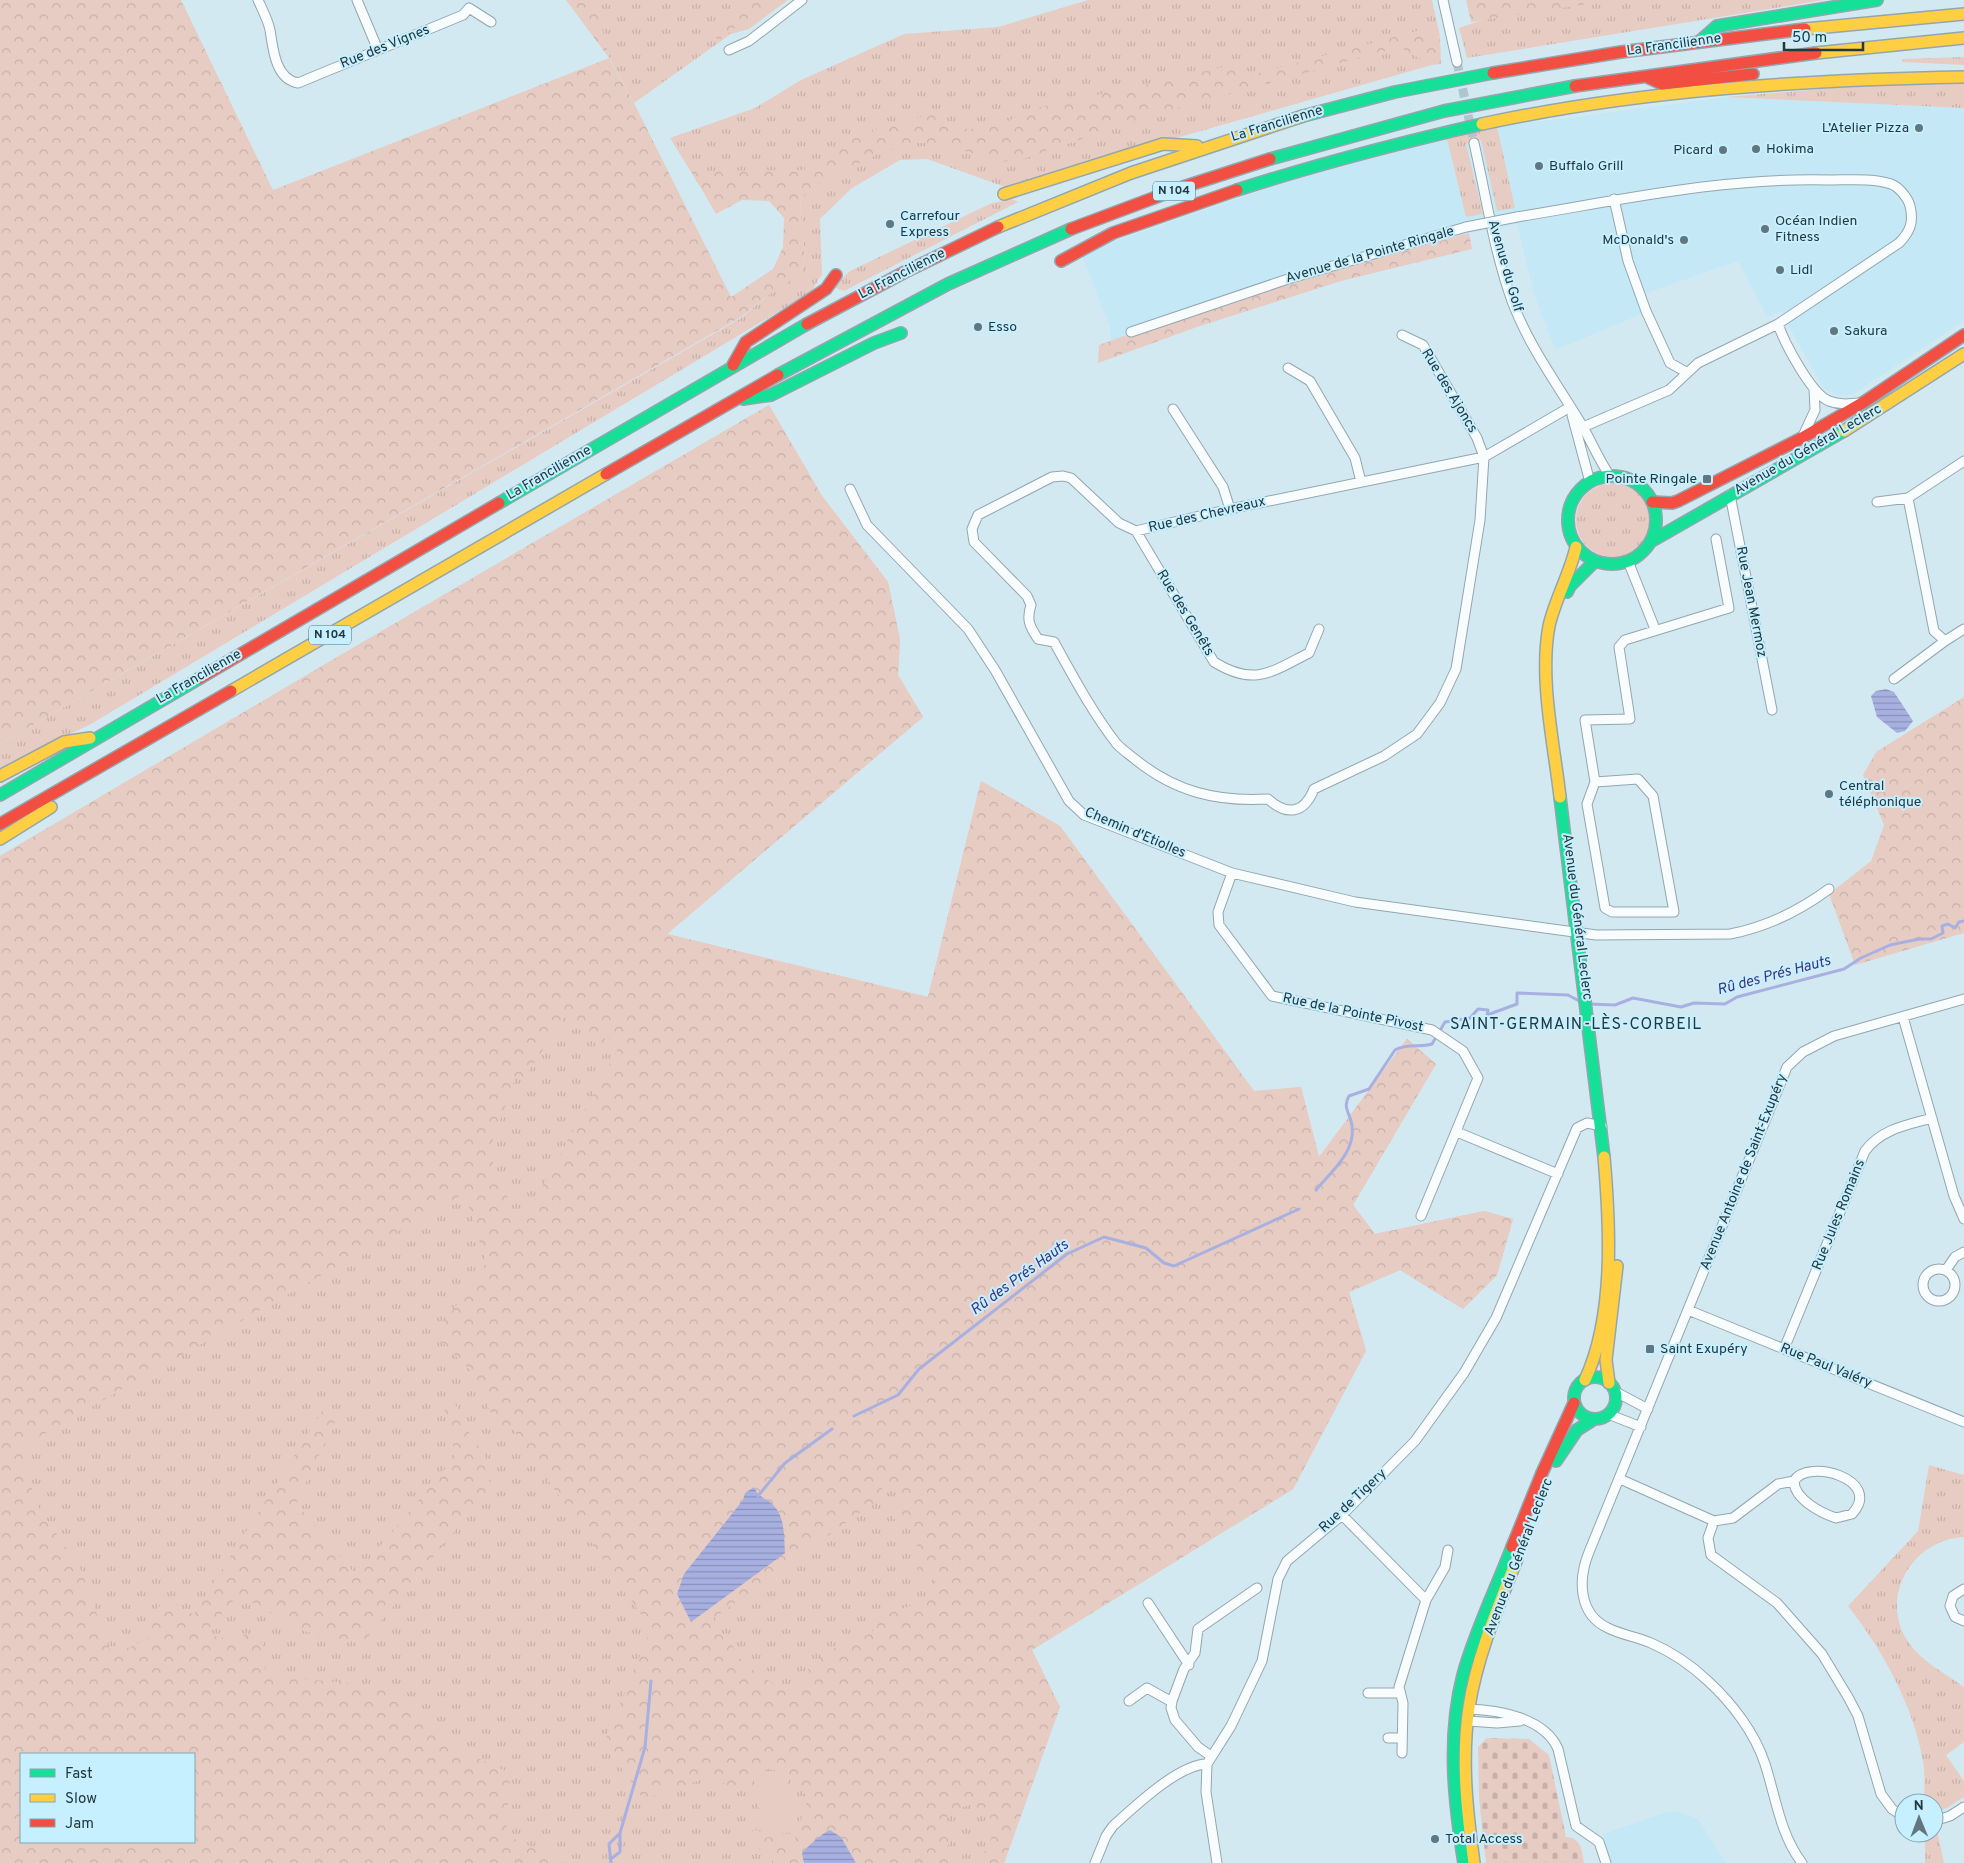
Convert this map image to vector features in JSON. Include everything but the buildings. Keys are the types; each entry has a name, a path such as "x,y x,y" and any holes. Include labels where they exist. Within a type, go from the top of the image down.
{"main road":[{"path":"1700,41 1717,26 1877,0"},
{"name":"La Francilienne","path":"0,795 97,736 732,367 902,272 998,227 1130,173 1207,146 1330,108 1442,82 1568,59 1700,41 1964,14"},
{"name":"La Francilienne","path":"0,824 814,354 921,297 1028,246 1128,206 1236,169 1344,136 1447,110 1568,87 1682,69 1826,51 1964,38"},
{"path":"1853,68 1964,70"},
{"path":"1645,76 1662,84 1768,73"},
{"path":"1061,262 1094,241 1236,190 1388,146 1482,125 1648,98 1765,84 1964,77"},
{"path":"1004,194 1163,144 1207,146"},
{"path":"732,367 746,342 826,289 836,275"},
{"path":"736,400 771,395 874,343 901,333"},
{"name":"Avenue du Général Leclerc","path":"1652,502 1672,504 1802,438 1864,402 1964,334"},
{"name":"Avenue du Général Leclerc","path":"1650,542 1861,421 1964,354"},
{"path":"1610,476 1628,479 1642,489 1652,502 1656,515 1655,528 1650,542 1642,552 1628,561 1615,564 1595,561 1576,547 1569,531 1568,517 1571,504 1579,491 1590,482 1610,476"},
{"name":"Avenue du Général Leclerc","path":"1464,1863 1455,1802 1453,1756 1496,1613 1556,1462 1576,1430 1594,1419 1608,1414 1614,1404 1606,1360 1616,1287 1618,1227 1591,1003 1546,671 1547,634 1554,607 1573,564 1576,547"},
{"name":"Avenue du Général Leclerc","path":"1582,934 1552,670 1553,635 1570,586 1595,561"},
{"path":"0,776 64,742 97,736"},
{"path":"0,839 49,809 61,790"},
{"name":"Avenue du Général Leclerc","path":"1474,1863 1469,1826 1463,1673 1477,1631 1549,1457 1574,1403 1576,1389 1585,1380 1596,1358 1607,1285 1609,1224 1591,1003"},
{"path":"1585,1380 1597,1378 1611,1387"},
{"path":"1574,1403 1584,1416 1594,1419"},
{"name":"Avenue du Général Leclerc","path":"1455,1802 1460,1805 1469,1863"}],"street":[{"name":"Rue des Vignes","path":"258,0 269,29 272,50 284,76 291,82 298,83 464,15 469,4"},
{"path":"357,0 378,50"},
{"path":"729,50 749,41 802,0"},
{"path":"1443,0 1457,62"},
{"path":"469,4 491,22"},
{"name":"Avenue du Golf","path":"1474,143 1501,265 1512,302 1531,344 1583,427 1597,456 1610,476"},
{"name":"Avenue de la Pointe Ringale","path":"1131,332 1288,279 1466,227 1614,199 1735,182 1802,179 1891,184 1899,190 1910,204 1913,219 1910,231 1903,239 1778,324 1743,339 1698,363 1686,372 1669,390 1583,427"},
{"path":"1614,199 1628,261 1646,310 1670,363 1686,372"},
{"path":"1778,324 1814,389 1828,401 1844,404 1864,402"},
{"name":"Rue des Ajoncs","path":"1402,335 1423,345 1477,438 1484,457"},
{"path":"1288,368 1310,381 1355,458 1361,482"},
{"path":"1802,438 1815,410 1814,389"},
{"path":"1570,407 1590,482"},
{"name":"Rue des Chevreaux","path":"1484,457 1480,520 1456,669 1440,703 1417,734 1384,756 1314,790 1309,803 1295,811 1278,808 1268,799 1242,801 1193,793 1152,772 1117,744 1084,695 1054,642 1038,639 1030,627 1027,615 1031,605 1027,596 974,542 972,528 978,515 1052,477 1063,476 1071,478 1119,524 1136,531 1230,509 1484,457 1570,407"},
{"path":"1173,409 1224,487 1230,509"},
{"path":"1877,502 1908,498 1964,461"},
{"name":"Chemin d'Etiolles","path":"850,489 868,525 968,629 995,670 1068,801 1084,815 1232,873 1355,902 1582,934 1730,934 1746,931 1801,909 1829,889"},
{"name":"Rue Jean Mermoz","path":"1730,495 1772,710"},
{"path":"1908,498 1934,631 1945,641"},
{"name":"Rue des Genêts","path":"1136,531 1214,662 1231,672 1250,676 1267,674 1309,654 1319,629"},
{"path":"1596,782 1638,779 1653,796 1674,912 1612,912 1605,908 1587,804 1596,782 1585,720 1630,719 1619,647 1625,640 1654,629 1729,608 1716,539"},
{"path":"1628,561 1654,629"},
{"path":"1894,679 1964,629"},
{"name":"Rue de la Pointe Pivost","path":"1232,873 1218,912 1219,926 1272,996 1432,1030 1463,1051 1478,1078 1457,1132"},
{"name":"Avenue Antoine de Saint-Exupéry","path":"1802,1863 1784,1830 1765,1763 1755,1742 1729,1702 1685,1662 1650,1643 1607,1628 1593,1617 1582,1590 1584,1566 1787,1067 1803,1052 1819,1042 1964,999"},
{"path":"1903,1017 1954,1196 1964,1219"},
{"name":"Rue Jules Romains","path":"1784,1349 1865,1151 1887,1131 1932,1118"},
{"name":"Rue de Tigery","path":"1207,1764 1231,1726 1262,1660 1278,1579 1288,1561 1342,1515 1415,1441 1464,1373 1496,1318 1577,1128 1587,1123 1602,1126"},
{"path":"1421,1216 1457,1132 1558,1174"},
{"path":"1946,1270 1955,1257 1964,1252"},
{"name":"Rue Paul Valéry","path":"1688,1310 1964,1422"},
{"path":"1611,1387 1648,1409"},
{"path":"1608,1414 1641,1427"},
{"path":"1805,1472 1820,1472 1840,1476 1856,1486 1860,1496 1859,1503 1852,1514 1836,1518 1810,1504 1796,1490 1794,1481 1805,1472"},
{"path":"1620,1479 1714,1521 1730,1520 1778,1484 1786,1480 1794,1481"},
{"path":"1342,1515 1426,1600"},
{"path":"1714,1521 1707,1545 1711,1555 1777,1603 1822,1654 1858,1716 1881,1794 1894,1810"},
{"path":"1402,1753 1403,1703 1399,1686 1426,1600 1445,1567 1448,1550"},
{"path":"1211,1756 1198,1747 1175,1720 1172,1702 1184,1670 1195,1653 1198,1629 1256,1588"},
{"path":"1964,1589 1953,1596 1950,1606 1955,1616 1964,1621"},
{"path":"1148,1603 1189,1665"},
{"path":"1129,1701 1147,1688 1172,1702"},
{"path":"1368,1692 1400,1693"},
{"path":"1465,1712 1497,1713 1536,1724 1556,1744 1576,1826 1599,1842 1606,1863"},
{"path":"1465,1712 1497,1723"},
{"path":"1466,1736 1478,1727 1524,1720"},
{"path":"1388,1738 1402,1738"},
{"path":"1095,1863 1106,1836 1113,1826 1181,1771 1196,1764 1207,1764 1206,1792 1217,1863"},
{"path":"1944,1818 1964,1807"}],"shaded area":[{"path":"1726,97 1964,108 1964,321 1852,395 1839,396 1824,389 1780,311 1768,318 1738,261 1635,297 1642,314 1555,350 1533,291 1517,224 1469,233 1243,293 1111,341 1109,325 1081,253 1323,169 1497,127"},
{"path":"1667,1812 1679,1812 1698,1819 1726,1863 1611,1863 1603,1834"}],"green space":[{"path":"0,0 181,0 273,190 609,58 634,103 731,297 773,269 783,247 784,218 769,201 742,200 716,214 691,171 803,170 863,133 932,114 965,130 998,125 1043,106 1232,65 1248,76 1420,30 1440,37 1441,64 1432,65 1399,47 1147,117 1020,160 998,162 953,147 930,143 917,143 880,153 808,189 800,202 805,263 801,274 764,298 741,317 0,744"},
{"path":"566,0 596,0 609,58"},
{"path":"578,0 788,0 749,29 731,34 634,103"},
{"path":"754,0 773,0 718,41 713,31 727,17"},
{"path":"1088,0 1432,0 1440,36 1400,47 1432,65 1005,187 927,159 900,160 852,188 820,219 822,274 811,292 91,724 0,768 0,744 741,318 805,263 800,202 807,189 699,185 670,138 755,108 801,80 904,34 998,27"},
{"path":"1466,0 1613,0 1471,22"},
{"path":"1471,0 1824,0 1467,58 1459,28 1482,20"},
{"path":"1964,57 1964,65 1902,62 1902,59"},
{"path":"1964,84 1964,108 1726,97 1857,86"},
{"path":"1497,127 1515,208 1497,211 1481,140 1466,144 1483,214 1466,217 1447,139"},
{"path":"1012,199 1018,202 844,291 833,287 850,271 992,203"},
{"path":"1469,233 1472,249 1341,281 1197,327 1098,363 1099,345 1243,293"},
{"path":"769,405 822,496 888,582 900,640 898,675 923,717 667,934 928,997 981,781 1060,826 1254,1091 1301,1087 1319,1157 1407,1039 1436,1064 1353,1205 1375,1234 1484,1211 1513,1219 1497,1275 1463,1309 1400,1270 1349,1292 1366,1351 1293,1489 1032,1650 1060,1707 1004,1863 0,1863 0,856"},
{"path":"769,405 822,496 888,582 900,640 898,675 923,717 667,934 928,997 981,781 1060,826 1254,1091 1301,1087 1319,1157 1407,1039 1436,1064 1353,1205 1375,1234 1484,1211 1513,1219 1497,1275 1463,1309 1400,1270 1349,1292 1366,1351 1293,1489 1032,1650 1060,1707 1004,1863 974,1863 988,1847 992,1832 990,1817 972,1804 960,1808 945,1818 951,1830 948,1847 956,1863 856,1863 846,1843 819,1839 810,1845 804,1863 772,1863 772,1860 751,1843 749,1831 759,1830 762,1838 772,1837 778,1847 793,1845 808,1798 785,1768 754,1773 752,1792 733,1789 712,1776 643,1799 604,1743 651,1629 512,1428 496,1426 476,1376 435,1335 486,1263 465,1193 30,1442 21,1452 37,1505 81,1570 112,1656 150,1637 150,1618 157,1608 168,1600 176,1601 180,1610 194,1614 328,1402 337,1418 296,1503 356,1575 454,1458 452,1429 444,1411 448,1405 454,1403 458,1408 460,1419 486,1458 485,1473 490,1482 489,1489 362,1644 304,1631 238,1595 204,1634 239,1641 246,1633 261,1638 265,1671 279,1677 385,1686 453,1747 510,1773 506,1835 567,1863 0,1863 0,856","holes":["565,1017 576,1025 583,1021 590,1024 587,1035 600,1048 606,1037 619,1047 520,1227 489,1152 516,1076 524,1078","891,1485 898,1491 900,1502 893,1511 894,1519 907,1518 921,1556 918,1571 935,1579 934,1590 924,1601 881,1616 878,1624 866,1636 842,1644 822,1656 806,1672 799,1686 788,1690 775,1685 743,1663 729,1640 716,1632 714,1618 876,1501 883,1487"]},
{"path":"1613,483 1634,489 1644,499 1650,520 1644,541 1634,551 1613,557 1592,551 1582,541 1576,520 1582,499 1592,489"},
{"path":"1964,697 1964,933 1855,965 1829,894 1871,861 1884,825 1863,775 1876,752"},
{"path":"1929,1465 1964,1475 1964,1537 1946,1540 1930,1548 1916,1559 1906,1573 1899,1589 1897,1606 1899,1623 1912,1647 1933,1666 1964,1687 1964,1742 1946,1755 1964,1781 1964,1797 1944,1809 1944,1793 1924,1793 1924,1768 1920,1746 1906,1703 1886,1662 1848,1606 1918,1531"},
{"path":"1487,1738 1529,1739 1549,1755 1566,1837 1578,1842 1584,1863 1486,1863 1479,1798 1478,1747"},
{"path":"786,1770 794,1832 763,1836 754,1774"},
{"path":"1925,1843 1940,1843 1944,1863 1925,1863"}],"water":[{"path":"1886,689 1894,692 1913,721 1905,731 1897,733 1877,717 1871,696 1876,691"},
{"path":"754,1487 760,1496 771,1503 778,1511 783,1528 785,1553 691,1622 677,1594 684,1574 743,1500 745,1493"},
{"path":"830,1830 841,1837 856,1863 804,1863 802,1854 810,1844"}],"waterway":[{"name":"Rû des Prés Hauts","path":"1589,1004 1615,1005 1633,998 1681,1007 1694,1003 1725,1004 1737,997 1844,969 1861,958 1890,945 1919,939 1931,939 1943,933 1942,926 1948,924 1955,928 1959,922 1964,921"},
{"name":"Rû des Prés Hauts","path":"1316,1190 1348,1150 1352,1131 1346,1106 1349,1096 1369,1089 1395,1050 1404,1047 1432,1044 1445,1022 1470,1018 1478,1009 1488,1010 1487,1015 1517,1004 1517,993 1568,995 1583,1003"},
{"name":"Rû des Prés Hauts","path":"854,1416 898,1395 919,1369 1067,1254 1104,1237 1146,1248 1164,1263 1174,1266 1299,1209"},
{"name":"Rû des Prés Hauts","path":"758,1496 785,1463 832,1429"},
{"name":"Rû des Prés Hauts","path":"611,1863 609,1844 620,1833 645,1747 651,1681"},
{"name":"Rû des Prés Hauts","path":"612,1858 620,1852 620,1833"}],"tunnel":[{"path":"1457,62 1474,143"}],"traffic: fast":[{"path":"1700,41 1717,26 1877,0"},
{"path":"1303,116 1395,92 1493,73"},
{"path":"1270,159 1444,111 1575,86"},
{"path":"1237,190 1359,154 1482,124"},
{"path":"778,375 948,284 1071,229"},
{"path":"499,503 807,324"},
{"path":"743,399 771,395 874,343 901,333"},
{"path":"1650,542 1844,431"},
{"path":"1612,476 1629,480 1643,489 1652,503 1656,520 1652,537 1643,551 1629,560 1612,564 1595,560 1581,551 1572,537 1568,520 1572,503 1581,489 1595,480 1612,476"},
{"path":"1567,592 1570,586 1595,561"},
{"path":"0,795 200,678"},
{"path":"1560,797 1604,1157"},
{"path":"1595,1377 1610,1383 1616,1398 1610,1413 1595,1419 1580,1413 1574,1398 1580,1383 1595,1377"},
{"path":"1556,1461 1577,1430 1594,1419"},
{"path":"1464,1863 1457,1816 1454,1769 1455,1722 1458,1698 1473,1642 1512,1547"}],"traffic: slow":[{"path":"1805,29 1964,14"},
{"path":"1816,53 1964,38"},
{"path":"1482,124 1541,112 1601,103 1722,89 1782,84 1964,77"},
{"path":"998,227 1131,173 1303,116"},
{"path":"1004,194 1163,144 1197,146"},
{"path":"1844,431 1964,354"},
{"path":"231,691 606,474"},
{"path":"1560,797 1549,712 1546,646 1555,606 1576,547"},
{"path":"0,776 64,742 90,738"},
{"path":"0,839 51,807"},
{"path":"1585,1380 1595,1355 1606,1300 1609,1241 1604,1157"},
{"path":"1609,1383 1606,1360 1617,1266"},
{"path":"1474,1863 1467,1805 1465,1766 1469,1707 1483,1650 1517,1559"}],"traffic: jam":[{"path":"1493,73 1621,52 1805,29"},
{"path":"1575,86 1816,53"},
{"path":"1649,78 1662,84 1753,74"},
{"path":"1071,229 1183,187 1270,159"},
{"path":"1061,261 1113,233 1237,190"},
{"path":"807,324 905,272 998,227"},
{"path":"733,365 746,342 826,289 836,275"},
{"path":"1652,502 1672,503 1678,501 1802,438 1864,402 1964,335"},
{"path":"606,474 778,375"},
{"path":"200,678 499,503"},
{"path":"0,824 231,691"},
{"path":"1512,1547 1542,1473 1574,1403"}],"place":[{"name":"L’Atelier Pizza","path":"1919,128"},
{"name":"Hokima","path":"1756,149"},
{"name":"Picard","path":"1723,150"},
{"name":"Buffalo Grill","path":"1539,166"},
{"name":"Carrefour Express","path":"890,224"},
{"name":"Océan Indien Fitness","path":"1765,229"},
{"name":"McDonald's","path":"1684,240"},
{"name":"Lidl","path":"1780,270"},
{"name":"Esso","path":"978,327"},
{"name":"Sakura","path":"1834,331"},
{"name":"Pointe Ringale","path":"1707,479"},
{"name":"Central téléphonique","path":"1829,794"},
{"name":"Saint Exupéry","path":"1650,1349"},
{"name":"Total Access","path":"1435,1839"}],"district":[{"name":"SAINT-GERMAIN-LÈS-CORBEIL","path":"1576,1025"}]}
